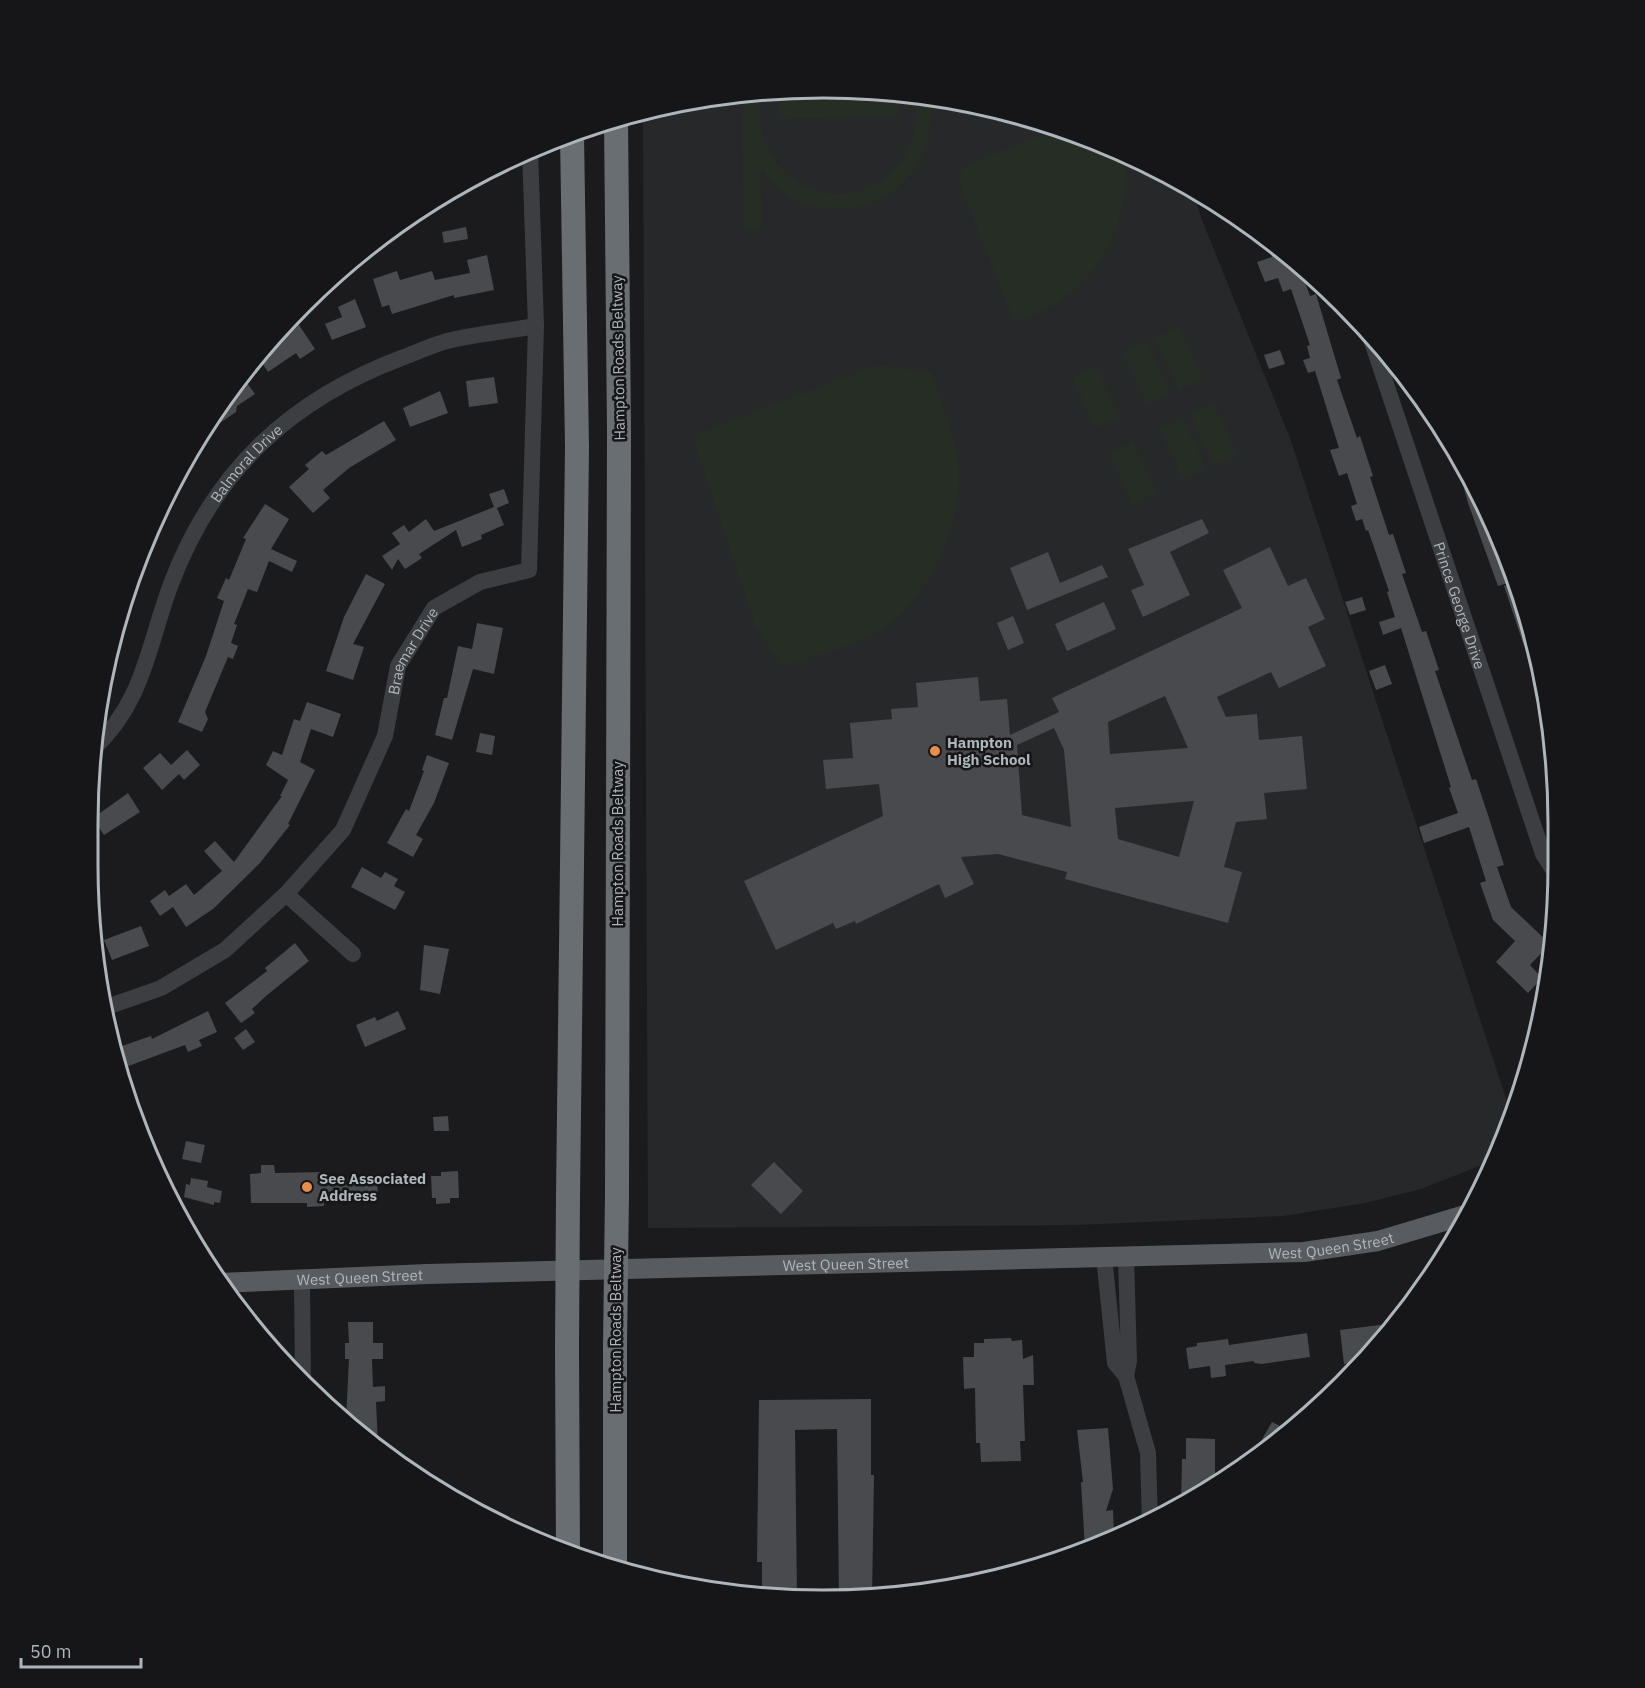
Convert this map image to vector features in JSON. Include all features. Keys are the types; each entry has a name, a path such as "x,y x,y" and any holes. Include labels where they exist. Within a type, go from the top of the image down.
{"highway":[{"name":"Hampton Roads Beltway","path":"615,1560 619,432 616,128"},
{"path":"568,1544 568,1197 577,447 572,143"}],"main road":[{"name":"West Queen Street","path":"230,1283 1282,1253 1337,1249 1408,1234 1455,1218"}],"street":[{"name":"Braemar Drive","path":"111,1006 161,988 225,950 286,894 343,830 385,736 398,666 434,608 480,582 529,570 536,326 530,159"},
{"name":"Balmoral Drive","path":"103,737 121,717 138,688 171,584 197,529 234,472 264,439 303,406 366,371 446,342 536,326"},
{"name":"Prince George Drive","path":"1376,354 1539,843 1548,860"},
{"path":"286,894 353,954"},
{"path":"1104,1257 1115,1364 1126,1376 1148,1453 1150,1512"},
{"path":"1126,1257 1129,1361 1126,1376"},
{"path":"302,1280 303,1371"}],"shaded area":[{"name":"Hampton High School","path":"775,99 870,99 964,111 1010,122 1056,136 1143,172 1196,202 1291,441 1507,1103 1482,1165 1421,1189 1365,1203 1283,1216 1076,1225 648,1228 643,120 681,111"},
{"path":"779,99 870,99 898,102 898,116 779,119"},
{"path":"760,101 763,136 776,162 792,178 810,188 830,193 851,193 871,186 890,174 909,149 916,104 931,106 928,137 914,171 899,186 881,198 861,206 840,209 819,208 798,201 779,189 761,168 762,229 743,229 742,103"},
{"path":"1046,133 1125,164 1124,196 1114,235 1094,269 1065,298 1041,312 1014,322 958,179 964,166"},
{"path":"1179,327 1203,379 1179,390 1155,338"},
{"path":"1147,341 1171,393 1147,405 1123,352"},
{"path":"877,365 931,372 956,447 958,460 958,495 946,542 923,587 892,623 862,640 782,667 755,625 695,445 699,433"},
{"path":"1096,366 1120,417 1096,428 1072,377"},
{"path":"1214,403 1238,455 1214,466 1190,414"},
{"path":"1183,418 1207,470 1183,480 1159,428"},
{"path":"1133,442 1157,493 1132,505 1109,453"}],"building":[{"path":"466,227 468,239 444,243 442,232"},
{"path":"1271,252 1304,280 1310,296 1316,294 1341,378 1337,380 1357,438 1360,436 1373,476 1370,477 1389,535 1393,534 1406,573 1402,574 1422,632 1426,631 1439,670 1435,671 1472,780 1476,779 1504,865 1497,867 1511,907 1543,938 1542,953 1530,965 1539,975 1538,983 1528,993 1496,962 1515,941 1493,920 1480,883 1486,881 1469,827 1424,843 1419,827 1458,813 1401,628 1383,635 1379,622 1395,617 1387,592 1389,591 1368,530 1366,531 1362,519 1356,521 1351,506 1357,504 1347,473 1339,476 1330,450 1339,448 1315,371 1308,373 1303,360 1310,358 1307,346 1310,345 1291,289 1283,292 1278,278 1265,282 1257,262 1272,257"},
{"path":"487,255 494,290 454,298 454,295 392,314 389,305 382,307 373,279 397,271 400,280 432,271 435,280 470,273 467,260"},
{"path":"355,299 366,327 332,340 325,324 342,317 338,307"},
{"path":"298,323 315,349 300,359 296,353 268,372 262,363"},
{"path":"1280,350 1285,364 1269,369 1264,355"},
{"path":"494,377 498,403 469,407 466,381"},
{"path":"246,382 255,394 237,406 236,412 217,425"},
{"path":"440,391 448,413 410,427 403,408"},
{"path":"384,421 396,440 349,468 323,490 330,498 313,513 289,487 309,469 305,465 322,451 326,455"},
{"path":"1462,483 1492,545 1507,583 1498,586"},
{"path":"504,489 509,503 497,508 504,525 481,535 482,539 462,547 456,530 419,554 422,558 405,569 398,559 392,570 382,556 400,544 392,533 404,525 409,532 426,519 434,531 494,507 489,494"},
{"path":"265,504 289,519 271,549 297,561 292,572 269,561 257,592 248,589 234,624 237,625 231,643 238,646 233,659 228,657 205,712 208,719 202,732 178,722 206,656 224,601 217,598 226,578 229,580 246,539 243,538"},
{"path":"1202,519 1209,533 1170,552 1190,595 1143,617 1131,590 1144,585 1128,549"},
{"name":"Hampton High School","path":"1270,547 1288,586 1306,578 1325,619 1308,627 1326,666 1279,688 1271,672 1217,697 1226,717 1257,714 1259,740 1302,736 1307,789 1264,793 1267,819 1236,822 1224,867 1242,872 1228,923 1065,879 1067,872 998,854 961,857 974,884 945,898 939,884 856,924 855,921 836,929 833,923 776,950 744,881 883,816 879,784 826,789 823,760 853,758 850,723 892,719 891,709 918,707 916,683 978,677 980,701 1007,699 1010,735 1059,712 1052,698 1242,608 1223,570","holes":["1165,696 1188,748 1110,754 1108,722","1054,728 1064,750 1071,827 1022,815 1017,745","1194,801 1179,857 1118,839 1115,808"]},
{"path":"1048,552 1060,583 1102,565 1108,577 1027,610 1010,568"},
{"path":"366,574 385,584 353,644 364,647 353,680 326,671 344,617"},
{"path":"1507,585 1509,589 1530,663 1504,586"},
{"path":"1362,597 1366,610 1350,615 1345,602"},
{"path":"1104,602 1116,629 1067,651 1055,624"},
{"path":"1013,616 1024,643 1008,650 997,623"},
{"path":"477,623 503,628 494,674 473,669 452,740 435,735 444,698 447,698 458,646 472,649"},
{"path":"1385,665 1392,684 1376,690 1369,671"},
{"path":"307,702 341,714 333,737 311,729 300,762 315,770 288,824 290,825 260,863 213,909 186,927 173,907 160,916 150,901 165,890 169,896 186,884 194,895 222,871 204,851 215,841 234,862 282,796 280,796 288,780 266,765 273,751 282,755 294,719 300,721"},
{"path":"480,733 495,736 492,755 476,752"},
{"path":"187,750 200,765 184,780 179,774 162,790 143,768 160,753 171,765"},
{"path":"427,755 449,763 434,803 416,835 423,839 413,857 387,843 406,809 409,811 424,771 422,770"},
{"path":"128,793 140,812 104,835 98,826 98,814"},
{"path":"362,867 381,878 385,872 398,879 394,886 405,892 395,910 351,887"},
{"path":"141,926 149,946 112,960 104,940"},
{"path":"295,943 309,961 266,996 252,1009 255,1013 241,1023 225,1003 267,971 265,968"},
{"path":"424,945 449,949 440,994 420,990"},
{"path":"208,1011 217,1032 199,1040 202,1046 188,1052 185,1045 126,1067 120,1046 151,1036 152,1039"},
{"path":"398,1011 406,1029 365,1047 356,1025 375,1017 377,1021"},
{"path":"246,1029 255,1042 243,1050 234,1038"},
{"path":"448,1116 449,1131 434,1131 433,1117"},
{"path":"186,1141 205,1145 201,1163 182,1159"},
{"path":"774,1162 803,1191 781,1214 751,1185"},
{"path":"261,1165 274,1165 275,1173 323,1172 324,1180 362,1179 362,1174 377,1174 378,1199 324,1197 324,1206 307,1207 307,1203 251,1203 250,1174 261,1173"},
{"path":"458,1171 459,1198 450,1198 450,1203 436,1204 436,1198 432,1198 431,1176 441,1176 441,1172"},
{"path":"191,1178 208,1181 207,1187 222,1191 220,1203 214,1202 214,1205 184,1197 186,1184 190,1185"},
{"path":"348,1322 373,1322 373,1343 383,1343 383,1359 372,1359 373,1387 385,1386 385,1401 376,1402 378,1438 346,1413 349,1359 345,1359 345,1343 349,1343"},
{"path":"1384,1324 1349,1363 1344,1364 1340,1330"},
{"path":"1307,1333 1310,1357 1262,1364 1254,1363 1254,1361 1225,1365 1226,1376 1211,1378 1210,1366 1189,1369 1186,1348 1197,1346 1197,1343 1228,1339 1229,1345"},
{"path":"1011,1338 1012,1341 1022,1340 1023,1359 1033,1355 1034,1385 1023,1385 1025,1441 1020,1441 1021,1461 981,1462 980,1443 976,1443 975,1388 964,1389 963,1357 974,1357 974,1343 984,1343 984,1339"},
{"path":"871,1399 871,1475 874,1475 872,1589 839,1590 837,1429 795,1430 797,1589 762,1588 762,1562 757,1562 759,1400"},
{"path":"1272,1422 1282,1427 1264,1441 1259,1444"},
{"path":"1108,1428 1113,1489 1106,1511 1113,1510 1114,1529 1085,1541 1081,1482 1083,1482 1077,1430"},
{"path":"1186,1438 1215,1439 1215,1474 1181,1495 1182,1459 1186,1459"}],"place":[{"name":"Hampton High School","path":"935,751"},
{"name":"See Associated Address","path":"307,1187"}]}
